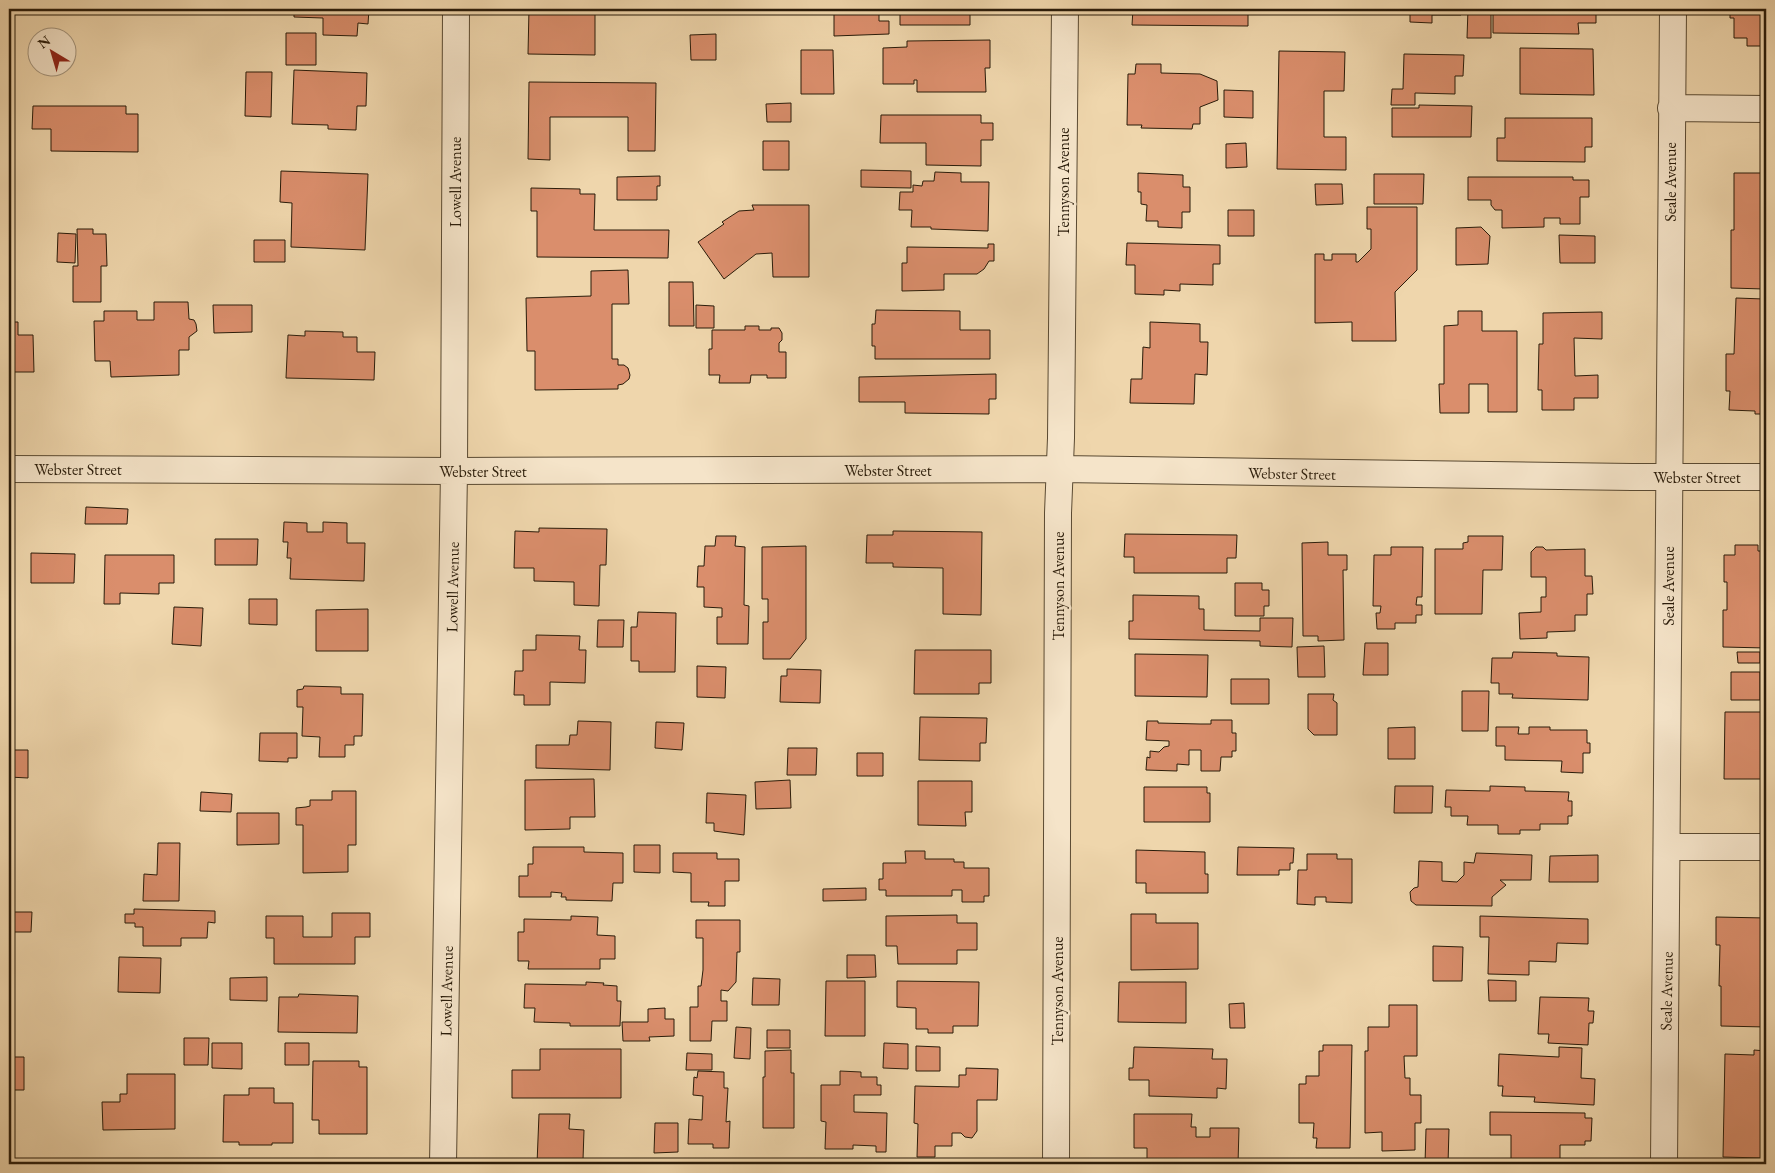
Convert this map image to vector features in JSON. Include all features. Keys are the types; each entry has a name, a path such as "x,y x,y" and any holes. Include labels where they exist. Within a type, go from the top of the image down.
{"street":[{"name":"Lowell Avenue","path":"443,1164 454,471 456,9"},
{"name":"Tennyson Avenue","path":"1056,1164 1058,513 1065,9"},
{"name":"Seale Avenue","path":"1664,1164 1672,9"},
{"path":"1671,108 1766,109"},
{"name":"Webster Street","path":"9,469 454,471 1060,469 1766,477"},
{"path":"1667,847 1766,847"}],"building":[{"path":"294,9 369,9 368,24 358,23 357,36 323,35 323,18 294,17"},
{"path":"529,9 595,9 595,55 528,54"},
{"path":"834,9 866,9 866,13 879,12 879,21 889,21 889,34 834,36"},
{"path":"900,9 970,9 970,25 900,25"},
{"path":"1133,9 1248,9 1248,26 1132,25"},
{"path":"1410,9 1461,9 1461,15 1432,15 1432,23 1410,22"},
{"path":"1468,9 1491,9 1491,38 1467,38"},
{"path":"1493,9 1596,9 1596,23 1578,23 1579,34 1493,33"},
{"path":"1730,9 1766,9 1766,46 1747,46 1747,38 1734,38 1734,18 1730,18"},
{"path":"286,33 316,33 316,65 286,65"},
{"path":"716,34 716,60 691,60 690,35"},
{"path":"990,40 990,68 985,68 986,92 917,92 917,80 914,80 914,84 883,84 883,48 907,47 907,41"},
{"path":"1520,48 1593,49 1594,95 1520,94"},
{"path":"801,50 833,50 834,94 801,94"},
{"path":"1279,51 1345,52 1344,91 1324,91 1324,137 1346,137 1346,170 1277,169"},
{"path":"1404,54 1464,55 1463,76 1455,76 1455,94 1415,93 1415,105 1391,105 1392,89 1403,89"},
{"path":"1136,64 1161,64 1161,73 1200,74 1217,81 1218,100 1200,107 1200,124 1193,124 1192,129 1141,128 1142,125 1127,125 1128,74 1135,74"},
{"path":"294,70 367,73 366,106 357,106 356,130 328,129 328,125 292,124"},
{"path":"246,72 272,72 271,117 245,116"},
{"path":"529,82 656,83 655,151 628,151 628,117 550,117 550,160 528,159"},
{"path":"1224,90 1253,91 1253,118 1224,117"},
{"path":"791,103 791,122 767,122 766,104"},
{"path":"1419,105 1472,106 1471,137 1392,137 1392,108 1419,108"},
{"path":"33,106 126,106 126,114 138,114 138,152 51,151 51,129 32,129"},
{"path":"881,115 981,115 981,123 993,123 993,140 981,140 981,166 926,165 926,143 880,143"},
{"path":"1505,118 1592,118 1592,147 1585,147 1585,162 1497,161 1497,138 1505,138"},
{"path":"763,141 789,141 789,170 763,170"},
{"path":"1246,143 1247,167 1226,168 1226,144"},
{"path":"861,170 911,171 911,188 861,187"},
{"path":"281,171 368,174 365,250 291,247 292,203 280,202"},
{"path":"935,172 961,173 961,182 989,182 988,231 911,227 912,210 899,210 900,192 913,192 913,185 922,186 923,181 934,181"},
{"path":"1138,173 1183,175 1183,187 1190,187 1190,212 1182,212 1182,228 1158,227 1158,221 1146,221 1147,205 1141,204 1141,192 1138,192"},
{"path":"1734,173 1766,173 1766,279 1764,279 1764,289 1731,288 1731,230 1734,230"},
{"path":"1374,174 1424,174 1423,204 1374,204"},
{"path":"660,176 660,186 657,186 657,200 617,200 617,177"},
{"path":"1468,177 1573,177 1573,180 1589,180 1589,197 1580,197 1580,224 1560,224 1560,218 1544,218 1544,227 1502,228 1502,210 1495,210 1491,205 1491,200 1468,200"},
{"path":"1315,184 1342,184 1343,204 1316,205"},
{"path":"531,188 580,189 580,194 595,194 594,230 669,230 668,258 537,257 537,211 531,211"},
{"path":"752,205 809,205 809,277 773,277 772,253 756,254 724,279 698,242 739,211 754,210"},
{"path":"1367,207 1417,207 1417,270 1395,292 1396,341 1352,341 1352,322 1315,323 1315,254 1324,254 1324,260 1332,260 1332,254 1356,254 1356,262 1358,262 1371,249 1371,229 1367,229"},
{"path":"1228,210 1254,210 1254,236 1228,236"},
{"path":"1481,227 1490,236 1488,264 1456,265 1456,228"},
{"path":"77,229 93,229 93,234 106,234 107,266 101,266 101,302 73,302 73,266 78,266"},
{"path":"58,233 76,234 75,263 57,262"},
{"path":"1559,235 1595,236 1595,263 1560,263"},
{"path":"254,240 285,240 285,262 254,262"},
{"path":"1127,243 1220,245 1220,264 1213,264 1213,285 1180,284 1180,291 1164,290 1164,295 1135,294 1135,265 1126,265"},
{"path":"988,244 994,244 994,261 989,261 984,269 977,274 944,274 944,290 902,291 902,263 907,263 907,247 988,248"},
{"path":"628,270 629,304 612,304 612,359 618,359 618,365 624,365 628,368 629,379 623,384 618,385 618,389 535,390 535,351 527,351 526,298 591,296 591,271"},
{"path":"669,282 693,282 694,326 669,326"},
{"path":"1736,298 1764,299 1763,330 1766,330 1766,414 1755,414 1755,411 1729,410 1730,391 1726,391 1726,354 1734,354"},
{"path":"154,302 188,302 189,319 194,320 196,324 197,331 189,337 189,350 179,350 179,375 111,377 110,361 95,361 94,321 104,321 104,311 137,311 137,320 154,320"},
{"path":"213,305 252,305 252,332 214,333"},
{"path":"696,305 714,306 714,328 696,328"},
{"path":"876,310 960,311 960,330 990,330 990,359 875,359 875,346 872,346 872,324 875,324"},
{"path":"1458,311 1482,311 1482,331 1517,331 1517,412 1488,412 1488,384 1469,384 1469,413 1440,413 1439,384 1444,384 1444,326 1458,325"},
{"path":"1602,312 1602,339 1574,338 1575,376 1598,375 1598,398 1574,398 1574,410 1542,410 1542,390 1538,390 1539,344 1543,344 1543,313"},
{"path":"9,322 18,322 18,335 33,335 34,372 9,372"},
{"path":"1150,322 1200,324 1200,342 1208,342 1207,375 1195,374 1194,404 1130,403 1131,379 1142,379 1143,347 1150,348"},
{"path":"745,326 759,326 759,330 779,328 782,333 782,340 779,343 779,352 786,352 786,378 767,378 767,375 751,375 750,383 719,383 720,375 709,375 709,349 712,349 712,330 745,330"},
{"path":"305,331 343,332 343,337 357,337 357,352 375,352 374,380 286,378 288,335 305,336"},
{"path":"996,374 996,399 989,399 989,414 905,413 905,402 859,402 859,377"},
{"path":"86,507 128,509 127,524 85,524"},
{"path":"284,522 307,523 307,532 323,532 323,522 347,523 347,543 365,543 364,581 290,579 291,558 287,558 288,542 283,542"},
{"path":"539,528 607,529 606,565 600,565 599,606 574,605 574,582 534,581 534,568 514,568 515,531 539,532"},
{"path":"893,531 982,532 981,615 943,614 943,568 893,567 893,563 866,563 867,535 893,535"},
{"path":"1125,534 1237,535 1236,558 1227,558 1227,573 1134,573 1134,557 1124,557"},
{"path":"716,536 736,536 735,546 745,547 744,605 749,606 748,644 717,644 717,617 722,617 722,608 704,607 704,587 697,587 698,566 704,566 705,546 715,546"},
{"path":"1468,536 1503,536 1502,570 1483,570 1482,614 1435,614 1435,549 1463,549 1463,543 1468,542"},
{"path":"215,539 258,539 257,565 215,565"},
{"path":"1328,542 1328,555 1347,555 1347,570 1343,570 1344,640 1318,641 1318,636 1303,636 1302,543"},
{"path":"1735,545 1758,545 1758,551 1766,551 1766,648 1723,647 1723,610 1727,610 1727,582 1724,582 1724,555 1735,555"},
{"path":"806,546 806,639 790,659 763,659 763,622 768,622 768,599 762,599 762,547"},
{"path":"1391,547 1423,547 1422,597 1417,597 1416,605 1422,605 1422,615 1416,615 1416,623 1395,623 1395,629 1377,629 1376,613 1380,613 1381,606 1373,606 1374,555 1391,555"},
{"path":"1536,547 1543,547 1546,550 1585,549 1585,576 1592,576 1593,594 1587,594 1587,615 1575,615 1575,631 1547,632 1547,638 1520,639 1519,613 1541,612 1541,597 1546,597 1546,577 1531,577 1531,552"},
{"path":"31,553 75,554 74,583 31,583"},
{"path":"105,555 174,555 174,583 159,583 159,594 120,593 120,604 104,604"},
{"path":"1235,583 1262,583 1262,590 1269,590 1269,606 1264,606 1264,616 1235,616"},
{"path":"1133,595 1199,596 1199,609 1204,609 1204,630 1260,631 1260,618 1293,618 1292,647 1260,646 1260,641 1129,639 1129,621 1133,621"},
{"path":"249,599 277,599 277,625 249,624"},
{"path":"174,607 203,608 201,646 172,644"},
{"path":"368,609 368,651 316,651 316,610"},
{"path":"638,612 676,613 675,672 639,672 639,661 631,661 631,627 637,627"},
{"path":"598,620 624,620 623,647 597,647"},
{"path":"536,635 580,636 579,650 586,650 585,683 550,682 550,705 524,705 524,695 514,695 515,671 523,671 523,650 536,650"},
{"path":"1365,643 1388,643 1388,675 1363,675"},
{"path":"1324,646 1325,677 1298,677 1297,647"},
{"path":"915,650 991,650 991,683 979,683 979,694 914,694"},
{"path":"1513,652 1557,653 1557,656 1589,657 1588,700 1512,698 1513,694 1499,694 1499,683 1491,683 1492,658 1512,658"},
{"path":"1737,652 1760,652 1760,663 1738,663"},
{"path":"1135,654 1208,655 1207,697 1135,696"},
{"path":"697,666 726,667 725,698 697,697"},
{"path":"787,669 821,670 820,703 780,702 781,676 787,676"},
{"path":"1731,672 1760,672 1760,700 1731,700"},
{"path":"1231,679 1269,679 1269,704 1231,704"},
{"path":"304,686 341,687 341,694 363,694 362,736 354,736 354,745 345,745 345,757 319,757 320,737 302,736 303,707 297,707 297,690 303,689"},
{"path":"1462,691 1489,691 1488,731 1462,731"},
{"path":"1308,694 1334,694 1333,700 1337,703 1337,735 1314,735 1308,729"},
{"path":"1725,712 1766,712 1766,779 1724,779"},
{"path":"920,717 987,718 986,743 980,743 980,761 919,760"},
{"path":"1211,720 1232,720 1232,733 1236,733 1236,751 1232,751 1232,757 1221,757 1220,771 1201,771 1201,750 1189,750 1189,765 1177,764 1177,771 1146,770 1147,757 1150,758 1150,751 1159,752 1164,747 1169,746 1169,741 1146,740 1147,721 1211,724"},
{"path":"578,721 611,722 610,770 536,768 536,745 569,745 570,735 577,735"},
{"path":"656,722 684,723 682,750 655,748"},
{"path":"1415,727 1415,759 1388,759 1388,728"},
{"path":"1496,727 1519,727 1518,734 1529,734 1529,727 1550,727 1550,730 1587,730 1587,743 1590,743 1590,753 1583,753 1583,773 1561,772 1562,761 1505,760 1505,746 1496,746"},
{"path":"260,733 297,733 297,758 288,758 288,762 259,761"},
{"path":"788,748 817,748 816,775 787,775"},
{"path":"9,750 28,750 28,778 9,777"},
{"path":"857,753 883,753 883,776 857,776"},
{"path":"594,779 595,817 570,817 570,829 525,830 525,780"},
{"path":"790,780 791,808 756,809 755,782"},
{"path":"918,781 972,781 972,812 965,812 966,826 918,825"},
{"path":"1395,786 1433,786 1432,813 1394,813"},
{"path":"1490,786 1525,787 1525,791 1569,792 1568,801 1572,801 1572,816 1568,816 1568,824 1540,824 1540,830 1520,830 1520,834 1498,834 1498,825 1467,825 1468,816 1451,816 1451,807 1445,807 1446,790 1490,791"},
{"path":"1144,787 1207,787 1207,793 1210,793 1210,822 1144,822"},
{"path":"332,791 356,791 356,845 348,845 348,872 303,873 303,825 296,825 296,808 310,806 310,800 332,800"},
{"path":"201,792 232,794 231,812 200,811"},
{"path":"707,793 746,795 744,835 714,831 714,823 706,823"},
{"path":"237,813 279,813 279,844 237,845"},
{"path":"158,843 180,843 179,901 143,901 144,874 157,875"},
{"path":"634,845 660,845 660,873 634,872"},
{"path":"533,847 584,847 584,852 623,853 623,883 613,883 612,901 566,900 566,897 561,897 562,893 551,892 551,897 519,897 519,876 528,876 528,864 533,864"},
{"path":"1238,847 1294,848 1293,863 1290,863 1290,870 1279,870 1279,875 1237,875"},
{"path":"1136,850 1205,852 1205,874 1208,874 1208,893 1146,893 1146,883 1136,883"},
{"path":"905,851 925,851 925,859 954,859 954,862 964,862 964,868 989,868 989,896 984,896 984,902 962,902 962,890 952,890 952,896 886,896 886,890 879,890 879,879 883,879 883,863 906,863"},
{"path":"673,853 717,853 717,859 739,859 739,881 725,881 725,906 708,906 709,902 691,902 691,873 673,872"},
{"path":"1476,853 1532,855 1531,880 1500,880 1506,885 1492,897 1492,906 1416,905 1411,901 1410,892 1418,887 1419,861 1442,862 1442,881 1457,882 1464,875 1464,862 1474,863"},
{"path":"1307,854 1337,854 1337,859 1352,859 1352,903 1326,902 1326,897 1315,897 1315,905 1297,904 1298,870 1307,870"},
{"path":"1598,855 1598,882 1549,882 1550,856"},
{"path":"866,888 866,900 823,901 823,889"},
{"path":"134,909 215,911 215,923 208,922 207,938 181,938 181,946 143,946 143,927 135,927 135,923 125,923 125,914 134,914"},
{"path":"9,912 32,912 31,932 9,932"},
{"path":"332,913 370,913 370,937 355,937 355,964 274,964 274,938 266,938 266,916 303,916 303,937 332,937"},
{"path":"1131,914 1156,914 1156,923 1198,923 1198,969 1131,970"},
{"path":"957,915 957,923 977,923 977,950 957,950 957,964 898,964 897,946 886,946 886,916"},
{"path":"571,916 598,917 597,935 615,936 615,959 600,959 600,969 528,969 529,961 518,961 518,932 524,932 524,919 571,920"},
{"path":"1480,916 1588,919 1588,944 1557,943 1556,962 1529,961 1529,975 1488,974 1489,937 1480,937"},
{"path":"1716,917 1766,918 1766,1027 1721,1026 1721,986 1719,986 1720,945 1716,945"},
{"path":"696,920 740,920 740,952 737,952 736,982 728,991 721,990 721,1001 727,1001 727,1021 712,1021 711,1041 690,1041 690,1007 698,1007 698,986 701,986 703,970 703,938 696,938"},
{"path":"1433,946 1463,947 1462,981 1433,981"},
{"path":"847,955 875,955 876,977 847,978"},
{"path":"119,957 161,958 160,993 118,992"},
{"path":"267,977 267,1001 230,1000 230,978"},
{"path":"753,978 780,979 779,1005 752,1005"},
{"path":"1488,980 1516,981 1516,1001 1489,1001"},
{"path":"826,981 865,981 865,1036 825,1036"},
{"path":"897,981 979,982 978,1026 953,1026 953,1033 928,1033 928,1029 916,1029 916,1008 897,1007"},
{"path":"586,982 617,986 617,1001 621,1001 620,1026 570,1026 570,1023 534,1022 535,1008 524,1008 525,984 586,985"},
{"path":"1119,982 1186,982 1186,1023 1118,1022"},
{"path":"299,994 358,996 357,1033 278,1032 279,997 298,997"},
{"path":"1540,997 1589,998 1588,1011 1594,1011 1593,1023 1589,1023 1588,1045 1548,1043 1549,1034 1538,1034"},
{"path":"1244,1003 1245,1028 1230,1028 1229,1004"},
{"path":"1389,1005 1417,1005 1417,1056 1404,1056 1405,1078 1410,1078 1410,1095 1421,1095 1421,1123 1415,1123 1415,1150 1382,1151 1382,1132 1365,1133 1365,1051 1368,1051 1368,1027 1389,1027"},
{"path":"665,1008 665,1019 674,1019 674,1036 649,1037 650,1041 623,1041 622,1022 648,1022 648,1009"},
{"path":"736,1027 751,1028 750,1059 734,1058"},
{"path":"767,1030 790,1030 790,1048 767,1048"},
{"path":"184,1038 209,1038 208,1065 184,1065"},
{"path":"212,1043 242,1043 242,1069 212,1068"},
{"path":"285,1043 309,1043 309,1065 285,1065"},
{"path":"884,1043 908,1044 908,1069 883,1068"},
{"path":"1323,1045 1352,1045 1350,1148 1316,1148 1317,1138 1313,1138 1314,1123 1299,1123 1299,1084 1306,1084 1306,1076 1319,1076 1319,1051 1323,1051"},
{"path":"916,1046 940,1047 940,1071 916,1071"},
{"path":"1134,1047 1213,1049 1212,1059 1227,1059 1226,1089 1217,1088 1217,1098 1149,1096 1149,1080 1129,1080 1129,1068 1133,1068"},
{"path":"1559,1047 1582,1048 1581,1078 1595,1079 1594,1105 1534,1102 1535,1097 1502,1096 1503,1086 1498,1086 1499,1054 1559,1057"},
{"path":"540,1049 621,1049 621,1098 512,1098 512,1070 540,1070"},
{"path":"791,1050 791,1073 794,1073 794,1128 763,1128 765,1051"},
{"path":"1754,1050 1766,1051 1766,1062 1763,1062 1763,1080 1766,1080 1766,1149 1762,1149 1762,1158 1723,1157 1725,1054 1754,1055"},
{"path":"687,1053 712,1054 712,1070 686,1070"},
{"path":"9,1057 24,1057 24,1090 9,1090"},
{"path":"313,1061 359,1061 359,1067 367,1067 367,1134 319,1134 319,1120 312,1120"},
{"path":"966,1068 998,1069 997,1100 977,1100 977,1131 972,1138 965,1137 961,1133 952,1133 952,1146 935,1146 935,1157 917,1157 918,1124 914,1123 915,1086 959,1087 959,1075 966,1075"},
{"path":"698,1071 724,1072 724,1088 728,1088 726,1122 730,1121 729,1148 713,1148 713,1144 688,1144 689,1119 702,1120 703,1096 693,1095 694,1077 697,1078"},
{"path":"840,1071 861,1072 861,1077 877,1077 877,1085 881,1085 881,1095 854,1095 854,1112 887,1113 886,1152 876,1152 876,1146 853,1145 853,1149 825,1149 826,1122 821,1121 821,1085 840,1085"},
{"path":"127,1074 175,1074 175,1129 103,1130 102,1102 120,1102 120,1094 127,1094"},
{"path":"249,1088 274,1088 274,1103 293,1103 293,1143 239,1145 239,1142 223,1142 224,1095 249,1095"},
{"path":"1490,1112 1585,1113 1585,1118 1592,1118 1591,1141 1585,1141 1585,1145 1560,1145 1560,1164 1511,1163 1511,1135 1490,1135"},
{"path":"539,1114 570,1114 569,1129 584,1130 583,1160 570,1159 570,1164 537,1164"},
{"path":"1134,1114 1192,1114 1191,1127 1196,1127 1196,1137 1210,1137 1210,1128 1239,1128 1238,1164 1147,1163 1147,1148 1134,1148"},
{"path":"655,1123 678,1123 678,1152 654,1153"},
{"path":"1426,1129 1449,1129 1448,1164 1425,1164"}]}
